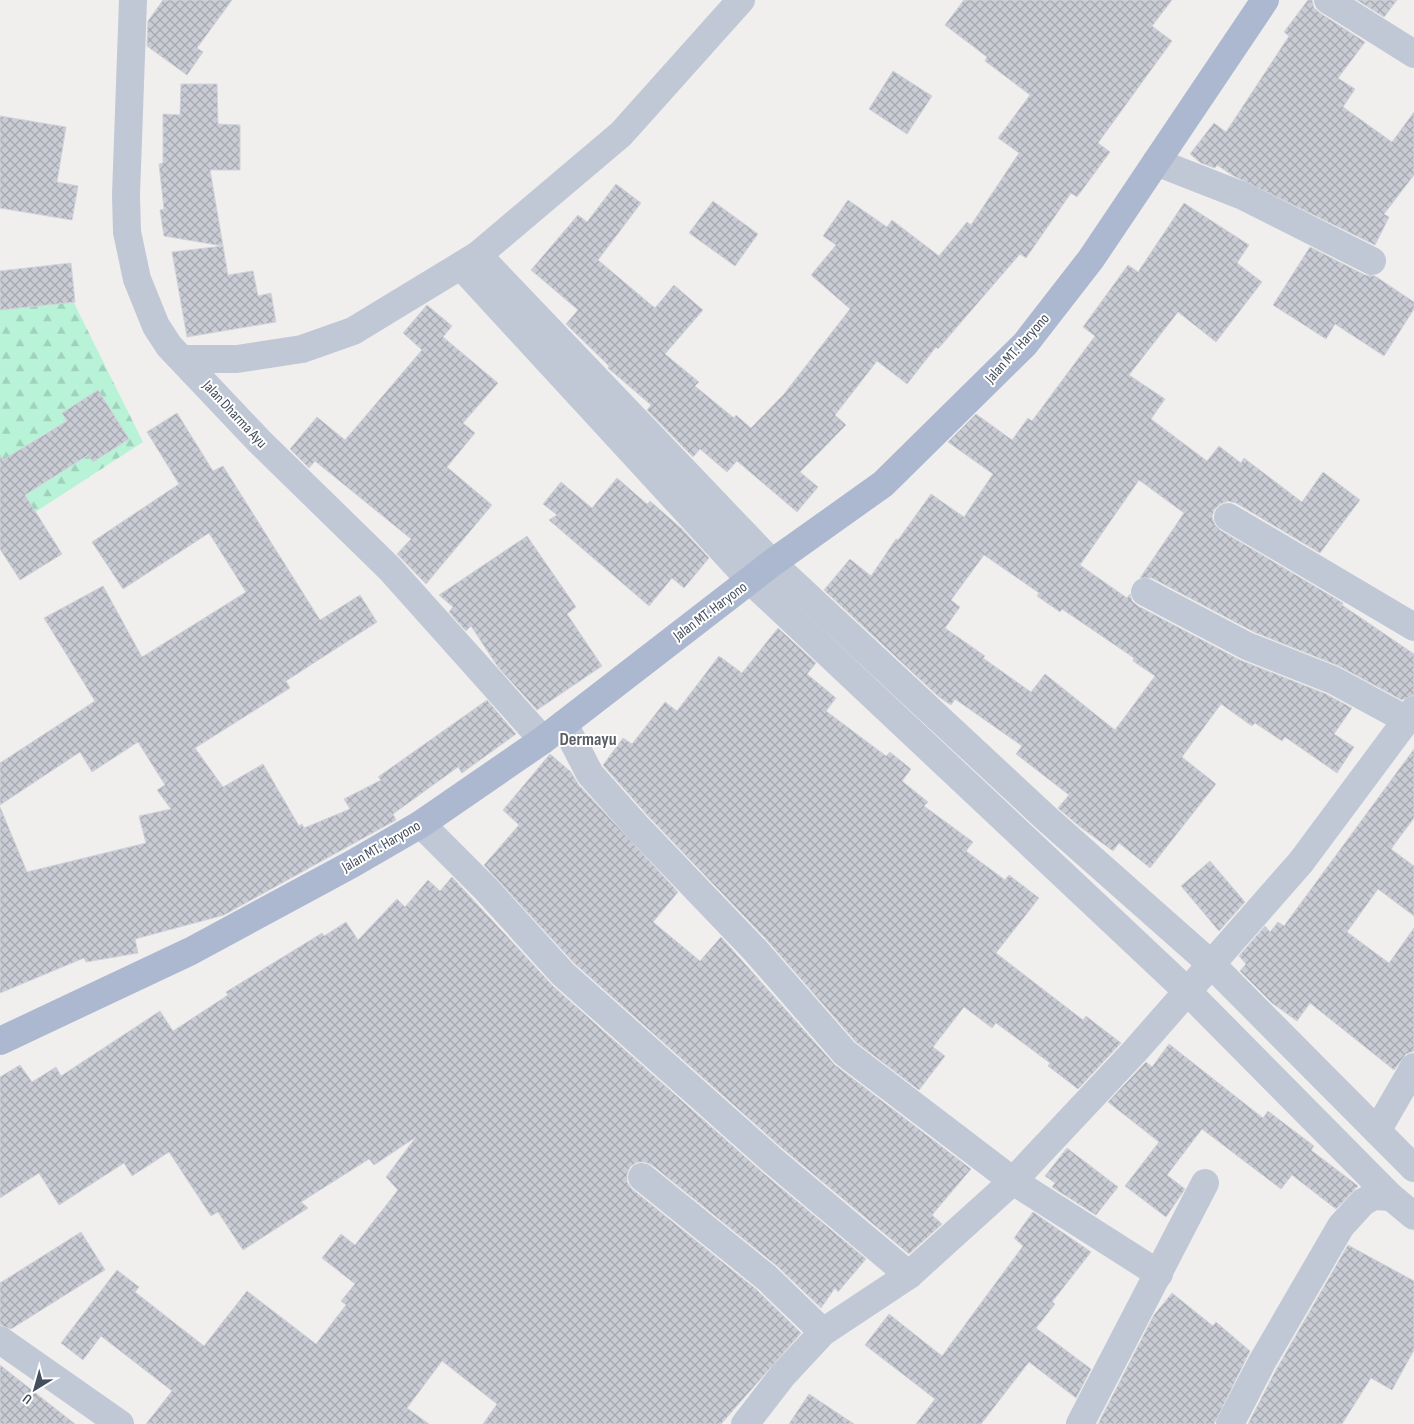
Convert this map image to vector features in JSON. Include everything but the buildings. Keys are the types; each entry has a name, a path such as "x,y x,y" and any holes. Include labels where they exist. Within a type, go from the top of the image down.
{"main road":[{"name":"Jalan MT. Haryono","path":"0,1041 191,951 352,864 421,824 554,732 772,563 883,484 1025,344 1091,259 1265,0"}],"street":[{"name":"Jalan Dharma Ayu","path":"133,0 126,195 127,232 137,279 156,326 170,346 259,441 554,732 638,828 756,950 845,1053 1013,1181 1159,1274"},
{"path":"184,359 237,359 302,349 353,331 470,261 621,134 741,0"},
{"path":"1328,0 1414,54"},
{"path":"1156,162 1243,196 1372,261"},
{"path":"470,261 772,563 1046,818 1211,964 1414,1168"},
{"path":"470,261 750,580 1187,991 1391,1196 1414,1216"},
{"path":"1228,517 1414,627"},
{"path":"745,1424 783,1375 823,1332 910,1275 1013,1181 1135,1051 1301,862 1410,715 1333,680 1246,646 1145,592"},
{"path":"421,824 486,889 563,974 772,1160 910,1275"},
{"path":"1377,1131 1414,1067"},
{"path":"642,1177 767,1278 823,1332"},
{"path":"1080,1424 1205,1183"},
{"path":"1230,1424 1262,1362 1341,1226 1363,1202 1374,1196 1391,1196"},
{"path":"0,1340 120,1424"}],"green space":[{"path":"0,285 71,297 143,442 0,535"}],"district":[{"name":"Dermayu","path":"588,739"}]}
